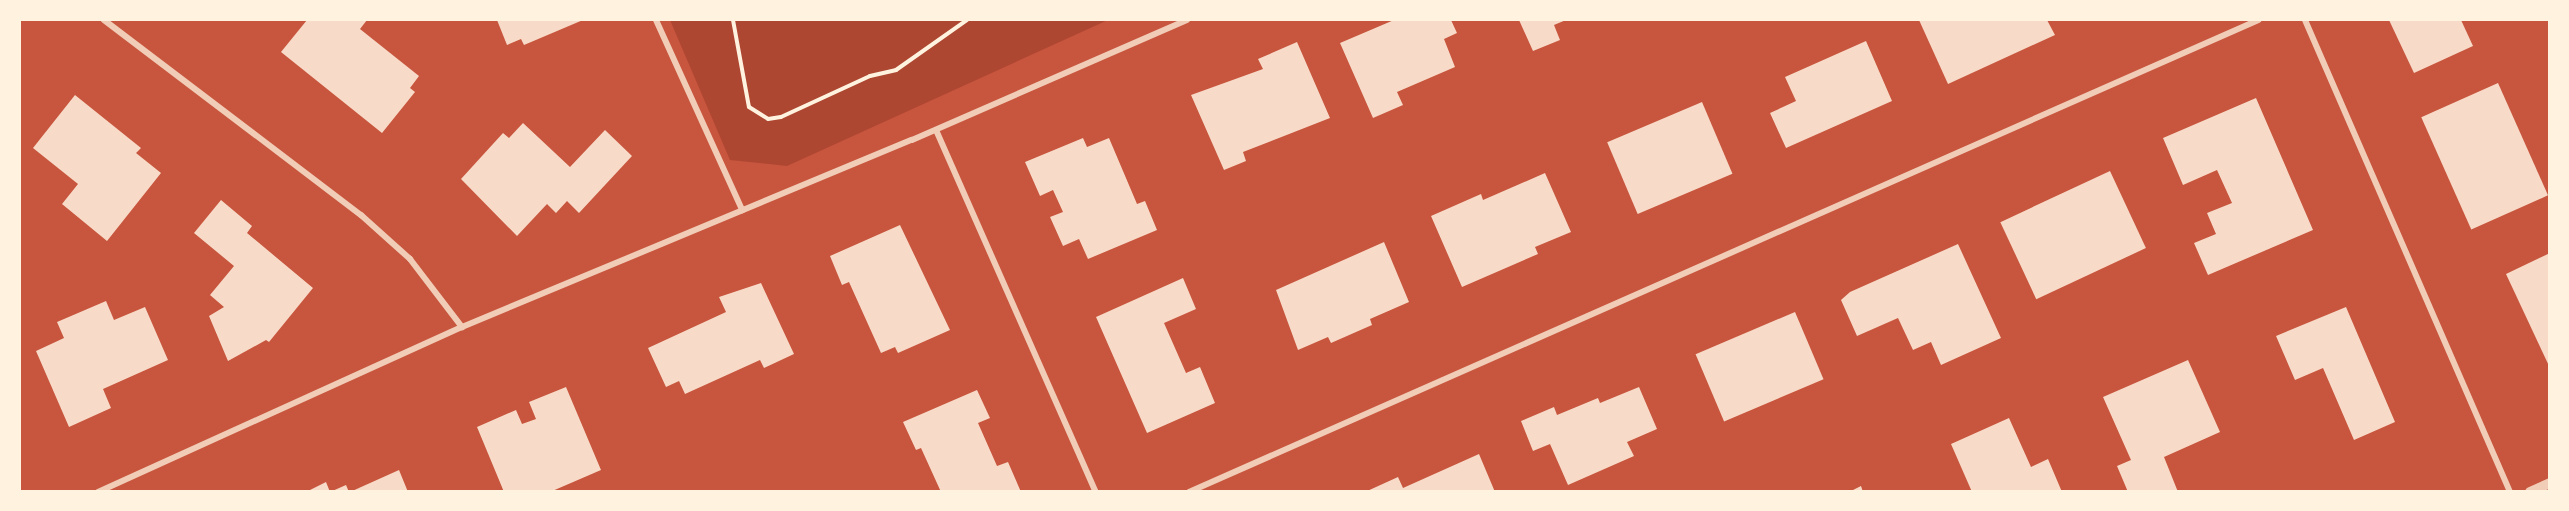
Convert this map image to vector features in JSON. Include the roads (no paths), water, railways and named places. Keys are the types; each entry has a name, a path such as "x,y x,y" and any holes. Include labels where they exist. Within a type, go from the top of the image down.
{"street":[{"path":"104,20 361,215 410,259 462,327"},
{"path":"656,20 742,210"},
{"path":"98,492 462,327 936,130 1187,20"},
{"path":"1189,492 2258,20"},
{"path":"2305,20 2510,492"},
{"path":"936,130 1096,492"},
{"path":"2530,492 2550,483"}]}
